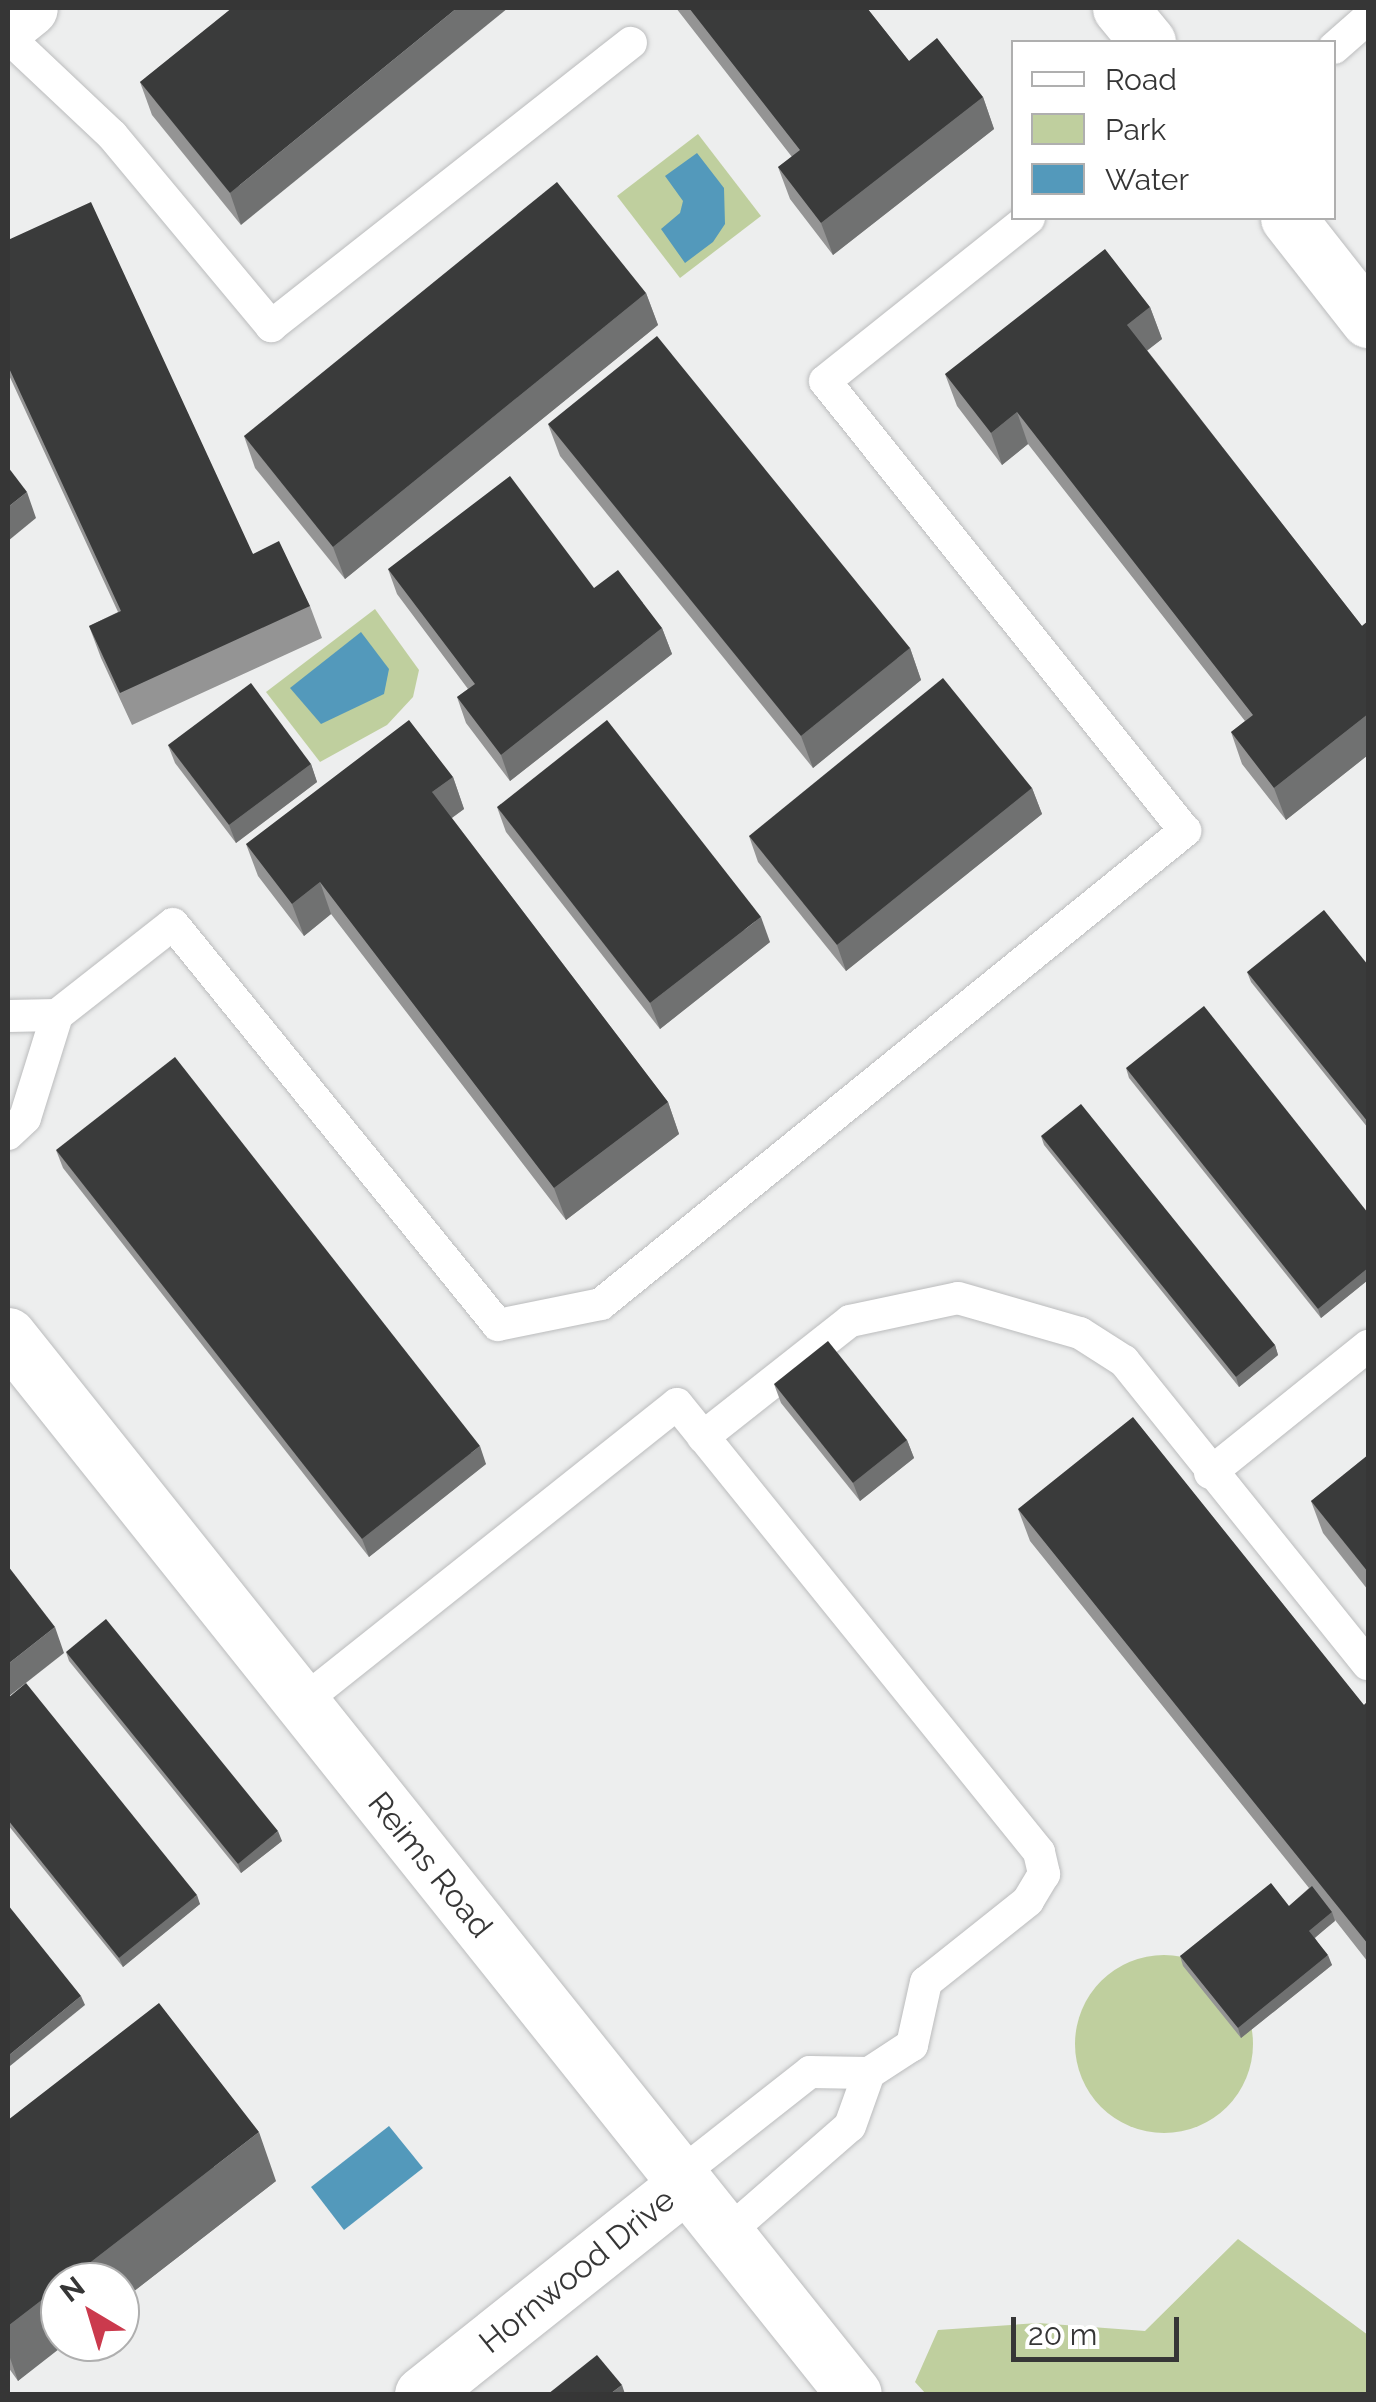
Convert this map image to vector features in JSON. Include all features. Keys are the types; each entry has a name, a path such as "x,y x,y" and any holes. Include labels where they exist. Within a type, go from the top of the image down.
{"street":[{"path":"8,26 30,8"},
{"path":"1120,8 1146,40"},
{"path":"1290,220 1368,320"},
{"name":"Reims Road","path":"8,1336 854,2394"},
{"name":"Hornwood Drive","path":"422,2394 682,2180"}],"lane":[{"path":"1336,46 1368,18"},
{"path":"8,38 112,135 271,326 631,43"},
{"path":"8,1134 25,1118 56,1015 174,924 498,1325 602,1304 1185,831 825,380 1025,220"},
{"path":"8,1016 56,1015"},
{"path":"703,1436 850,1321 958,1298 1080,1333 1124,1361 1210,1473 1368,1664"},
{"path":"1210,1473 1368,1346"},
{"path":"300,1703 677,1404 1039,1852 1044,1874 1028,1901 926,1982 912,2046 869,2073 810,2072 682,2180"},
{"path":"726,2234 850,2126 869,2073"}],"green space":[{"path":"698,134 761,216 680,278 617,196"},
{"path":"375,609 419,670 413,697 387,725 320,762 266,692"},
{"path":"1164,1955 1198,1961 1227,1981 1247,2010 1253,2044 1247,2078 1227,2107 1198,2127 1164,2133 1130,2127 1101,2107 1081,2078 1075,2044 1081,2010 1101,1981 1130,1961"},
{"path":"1238,2239 1368,2335 1368,2394 926,2394 915,2382 938,2330 1038,2323 1145,2331"}],"water":[{"path":"697,153 724,188 725,224 713,242 685,263 661,229 680,213 683,201 665,176"},
{"path":"361,632 389,669 384,694 321,724 290,688"},
{"path":"389,2126 423,2168 344,2230 311,2187"}],"building":[{"path":"232,8 457,8 230,193 140,82"},
{"path":"689,8 867,8 909,61 937,38 983,97 821,223 778,167 800,150"},
{"path":"557,182 646,293 333,547 244,436"},
{"path":"91,202 253,554 279,541 310,606 120,693 89,626 121,611 8,366 8,240"},
{"path":"1105,249 1150,307 1127,325 1362,626 1368,621 1368,714 1274,788 1231,732 1253,715 1017,412 991,433 945,374"},
{"path":"657,336 910,648 801,736 548,424"},
{"path":"8,467 27,492 8,507"},
{"path":"510,476 594,588 618,570 662,628 501,755 457,697 475,684 388,569"},
{"path":"943,678 1032,788 837,945 749,836"},
{"path":"251,683 311,764 229,825 168,745"},
{"path":"409,720 453,777 432,792 668,1102 554,1188 320,882 292,904 246,844"},
{"path":"607,720 761,917 650,1003 497,807"},
{"path":"1324,910 1368,965 1368,1122 1247,972"},
{"path":"1204,1006 1368,1213 1368,1268 1318,1309 1126,1068"},
{"path":"175,1057 480,1446 362,1539 56,1150"},
{"path":"1081,1104 1275,1345 1236,1377 1041,1136"},
{"path":"828,1341 907,1440 853,1483 774,1384"},
{"path":"1133,1417 1364,1705 1368,1701 1368,1944 1018,1509"},
{"path":"1368,1455 1368,1572 1311,1501"},
{"path":"8,1566 55,1627 8,1664"},
{"path":"106,1619 278,1831 238,1864 66,1652"},
{"path":"26,1683 197,1895 119,1958 8,1820 8,1698"},
{"path":"1271,1883 1289,1906 1312,1886 1332,1912 1309,1931 1328,1955 1238,2028 1180,1956"},
{"path":"8,1905 81,1996 8,2056"},
{"path":"159,2003 259,2132 91,2262 40,2262 40,2301 8,2326 8,2120"},
{"path":"597,2355 622,2385 610,2394 548,2394"}]}
